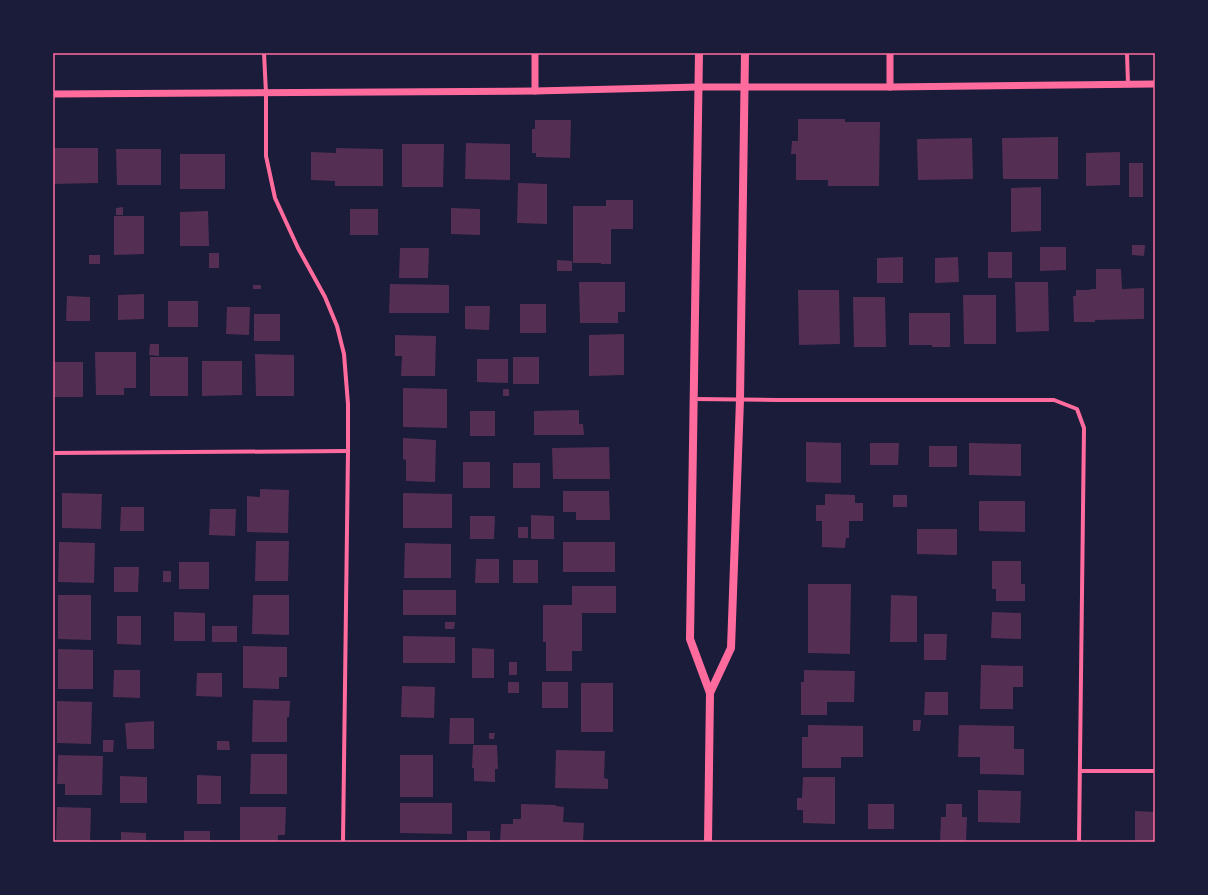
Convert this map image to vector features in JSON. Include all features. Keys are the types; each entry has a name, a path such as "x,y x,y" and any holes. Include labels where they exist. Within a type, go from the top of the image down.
{"main road":[{"path":"699,53 690,639 710,693 708,842"},
{"path":"710,693 731,648 740,400 745,53"}],"street":[{"path":"264,53 266,93 266,156 275,198 298,248 326,297 344,354 348,404 348,451 343,842"},
{"path":"535,53 535,91"},
{"path":"890,53 890,87"},
{"path":"1127,53 1128,84"},
{"path":"53,94 535,91 698,87 744,88 1155,84"},
{"path":"693,399 1054,400 1077,409 1084,428 1079,842"},
{"path":"53,453 348,451"},
{"path":"1080,771 1155,771"}],"building":[{"path":"798,119 845,119 845,122 880,122 879,186 828,186 828,180 796,180 796,154 791,154 792,141 798,141"},
{"path":"535,120 571,120 570,158 536,157 536,153 532,153 532,129 535,129"},
{"path":"1058,137 1058,179 1003,179 1002,138"},
{"path":"972,138 973,179 918,180 917,139"},
{"path":"466,143 510,144 510,180 465,179"},
{"path":"402,144 444,144 443,187 402,187"},
{"path":"53,148 98,148 98,183 53,184"},
{"path":"336,148 383,149 383,186 335,186 335,181 311,180 311,152 336,153"},
{"path":"116,149 161,149 161,185 117,185"},
{"path":"1120,152 1120,185 1086,186 1086,153"},
{"path":"180,154 225,154 225,189 180,189"},
{"path":"1129,163 1143,163 1143,197 1129,197"},
{"path":"518,183 547,184 547,224 517,223"},
{"path":"1041,187 1041,231 1011,232 1011,188"},
{"path":"606,200 633,200 633,229 611,229 611,264 573,263 573,206 606,206"},
{"path":"123,207 123,215 116,215 116,208"},
{"path":"451,208 480,209 480,235 451,234"},
{"path":"350,209 378,209 378,235 350,235"},
{"path":"208,211 209,246 180,246 180,212"},
{"path":"114,216 144,216 144,254 114,255"},
{"path":"1132,245 1145,245 1144,256 1132,255"},
{"path":"1040,247 1066,247 1066,270 1040,271"},
{"path":"400,248 429,248 428,278 399,278"},
{"path":"988,252 1012,252 1012,278 988,278"},
{"path":"209,253 219,253 219,268 209,268"},
{"path":"89,255 100,255 100,264 89,264"},
{"path":"903,257 903,283 877,283 877,258"},
{"path":"958,257 959,282 935,283 935,258"},
{"path":"557,260 572,261 572,271 557,271"},
{"path":"1096,269 1121,269 1122,289 1144,288 1144,319 1074,322 1073,296 1076,296 1076,290 1096,289"},
{"path":"579,282 625,282 625,312 618,312 618,323 580,323"},
{"path":"1015,282 1048,282 1049,331 1016,332"},
{"path":"390,284 449,285 449,313 389,313"},
{"path":"253,285 261,285 261,289 253,289"},
{"path":"798,290 839,290 840,344 799,345"},
{"path":"144,294 144,319 118,320 118,295"},
{"path":"963,295 996,295 996,344 964,344"},
{"path":"67,296 90,297 90,321 66,321"},
{"path":"853,297 885,297 886,347 854,347"},
{"path":"168,301 198,301 198,327 168,327"},
{"path":"520,304 546,304 546,333 520,333"},
{"path":"465,306 490,306 489,330 465,329"},
{"path":"227,307 250,307 249,335 226,334"},
{"path":"909,313 950,313 950,347 909,345"},
{"path":"254,314 280,314 280,341 254,341"},
{"path":"624,334 624,375 589,376 589,335"},
{"path":"395,335 436,336 435,376 401,376 402,356 395,356"},
{"path":"150,344 159,344 159,356 149,355"},
{"path":"95,352 136,352 136,388 124,388 124,395 96,395"},
{"path":"255,354 294,355 294,396 256,396"},
{"path":"150,357 188,357 188,396 150,396"},
{"path":"513,357 539,357 539,384 513,384"},
{"path":"477,359 508,359 508,383 477,382"},
{"path":"202,361 242,361 242,395 202,396"},
{"path":"53,362 83,362 83,397 53,397"},
{"path":"403,388 447,389 447,428 403,427"},
{"path":"503,389 509,389 509,396 503,396"},
{"path":"579,410 579,424 583,424 584,435 534,435 534,411"},
{"path":"470,411 495,411 495,436 470,436"},
{"path":"403,438 436,440 435,482 406,481 406,460 403,459"},
{"path":"806,442 841,443 841,483 806,482"},
{"path":"870,443 899,443 898,465 870,465"},
{"path":"969,443 1021,444 1021,476 969,475"},
{"path":"929,446 957,446 957,467 929,467"},
{"path":"609,447 610,479 553,479 552,448"},
{"path":"463,462 490,462 490,488 463,488"},
{"path":"513,463 540,463 540,488 513,488"},
{"path":"260,489 289,490 288,533 247,532 247,496 260,497"},
{"path":"563,491 609,491 610,520 576,520 576,512 563,512"},
{"path":"62,493 102,494 101,529 62,528"},
{"path":"403,493 452,494 452,528 403,528"},
{"path":"825,494 855,495 855,503 863,503 863,521 849,521 849,538 846,538 845,548 822,547 822,521 816,521 816,505 825,505"},
{"path":"893,495 907,495 907,507 893,507"},
{"path":"979,501 1025,501 1025,532 979,531"},
{"path":"121,507 144,507 144,531 120,531"},
{"path":"210,509 236,509 235,536 209,535"},
{"path":"531,515 554,516 554,539 531,539"},
{"path":"470,516 495,516 494,539 470,539"},
{"path":"518,527 528,527 528,538 518,538"},
{"path":"917,529 957,529 957,555 917,554"},
{"path":"256,541 289,541 288,581 255,581"},
{"path":"59,542 95,543 94,583 58,582"},
{"path":"563,542 615,542 615,572 563,572"},
{"path":"405,543 451,544 451,578 404,578"},
{"path":"476,559 499,559 499,583 475,583"},
{"path":"513,560 538,560 538,583 513,583"},
{"path":"992,561 1021,561 1021,584 1025,584 1025,601 996,601 996,589 992,589"},
{"path":"179,562 209,562 209,589 179,589"},
{"path":"114,567 139,567 138,592 114,592"},
{"path":"163,571 171,571 171,582 163,582"},
{"path":"808,584 851,584 850,654 808,653"},
{"path":"572,586 616,586 616,613 582,613 582,651 572,651 572,671 546,671 546,642 543,642 543,605 572,605"},
{"path":"403,590 456,590 456,615 403,615"},
{"path":"58,595 91,595 91,640 58,639"},
{"path":"253,595 289,595 289,635 252,634"},
{"path":"891,595 917,596 917,642 890,642"},
{"path":"174,612 205,613 205,641 174,641"},
{"path":"992,612 1021,613 1021,639 991,638"},
{"path":"117,616 141,616 141,645 117,644"},
{"path":"445,622 455,622 454,629 445,629"},
{"path":"212,626 237,626 237,642 212,642"},
{"path":"924,634 947,634 946,660 924,660"},
{"path":"403,636 455,637 455,663 403,663"},
{"path":"243,646 287,647 287,677 279,677 279,689 243,688"},
{"path":"472,648 494,649 494,678 472,678"},
{"path":"58,649 93,650 93,689 58,689"},
{"path":"509,662 517,662 517,675 509,675"},
{"path":"981,665 1023,666 1023,687 1013,687 1013,709 980,709"},
{"path":"114,670 140,670 140,698 113,697"},
{"path":"804,670 855,671 854,702 827,702 827,715 801,715 801,682 804,682"},
{"path":"197,673 222,673 222,697 196,696"},
{"path":"508,682 519,682 519,693 508,693"},
{"path":"542,682 568,682 568,708 542,708"},
{"path":"581,683 613,683 613,732 581,732"},
{"path":"402,686 435,687 434,718 401,717"},
{"path":"925,692 948,692 948,715 924,715"},
{"path":"253,700 290,701 289,717 287,717 287,742 252,742"},
{"path":"57,701 92,702 91,744 57,743"},
{"path":"450,718 474,718 474,744 449,744"},
{"path":"913,720 921,720 920,731 913,731"},
{"path":"154,721 154,749 127,749 125,723"},
{"path":"808,725 863,726 863,757 841,757 841,768 802,768 802,737 808,737"},
{"path":"959,725 1014,726 1014,749 1024,749 1024,775 980,774 980,757 958,757"},
{"path":"489,733 495,733 494,739 489,739"},
{"path":"103,740 114,740 113,752 103,752"},
{"path":"217,741 229,741 230,750 217,750"},
{"path":"473,745 497,745 498,769 495,769 495,782 474,781 474,768 472,768"},
{"path":"556,750 605,751 604,778 608,779 608,789 555,788"},
{"path":"251,754 287,754 287,794 250,794"},
{"path":"58,755 103,756 102,795 65,795 65,784 57,784"},
{"path":"400,755 433,755 433,797 400,797"},
{"path":"197,775 221,776 221,804 197,804"},
{"path":"120,776 147,777 147,803 120,803"},
{"path":"803,777 835,777 835,824 803,823 803,810 797,810 797,798 802,798"},
{"path":"978,790 1021,791 1020,823 978,822"},
{"path":"400,803 452,803 452,834 400,833"},
{"path":"521,804 556,805 564,807 563,822 584,823 583,842 500,842 501,824 513,824 513,819 521,819"},
{"path":"868,804 894,804 894,829 868,829"},
{"path":"946,804 962,804 962,817 967,817 966,842 940,842 941,817 946,817"},
{"path":"57,807 91,808 90,842 56,842"},
{"path":"240,807 286,807 285,835 278,835 278,842 240,842"},
{"path":"1135,811 1155,812 1155,842 1135,842"},
{"path":"184,831 210,831 210,842 184,842"},
{"path":"467,831 490,831 490,842 467,842"},
{"path":"121,832 146,833 146,842 121,842"}]}
